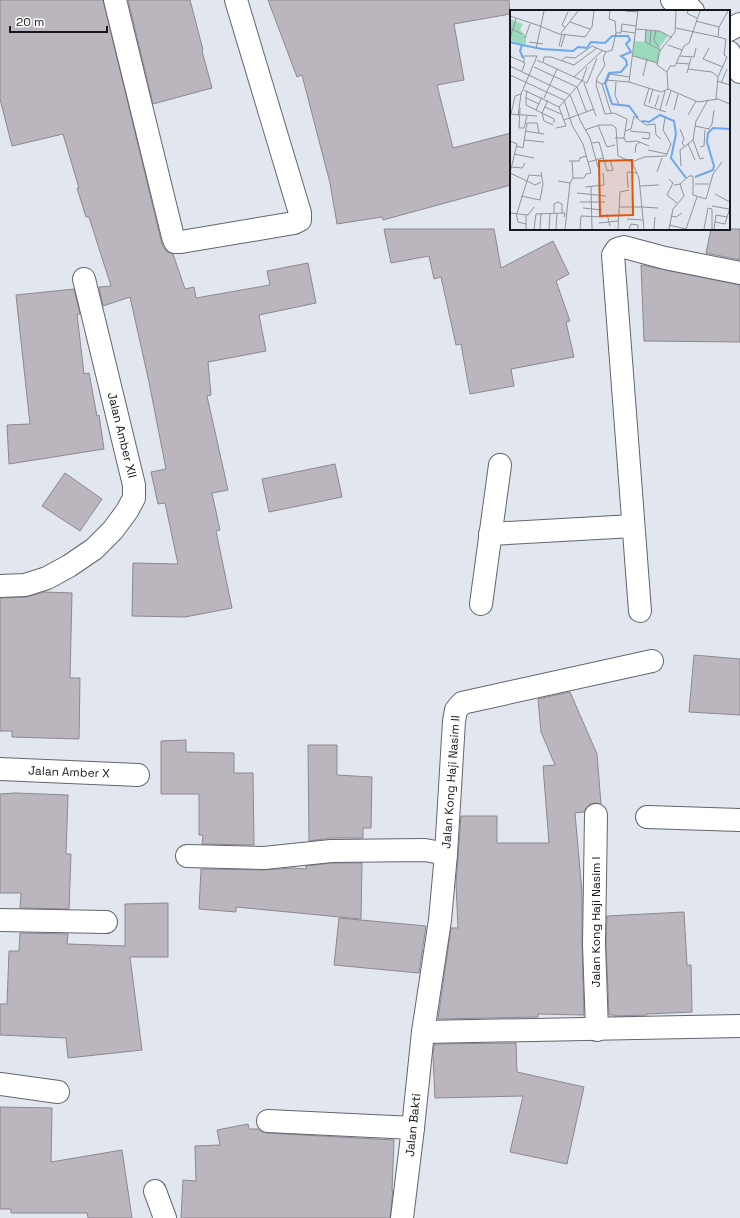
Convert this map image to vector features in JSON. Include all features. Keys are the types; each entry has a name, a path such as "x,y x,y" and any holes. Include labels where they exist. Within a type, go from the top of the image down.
{"street":[{"path":"115,0 173,237 175,242 181,242 294,223 300,220 300,213 236,0"},
{"path":"672,0 692,10"},
{"path":"730,29 740,24"},
{"path":"730,54 740,72"},
{"path":"640,611 613,255 617,249 624,247 660,257 740,272"},
{"name":"Jalan Amber XII","path":"0,586 25,585 47,578 69,566 94,549 113,530 127,511 134,498 134,485 84,279"},
{"path":"481,604 500,465"},
{"path":"490,534 633,526"},
{"name":"Jalan Kong Haji Nasim II","path":"423,1032 440,920 456,710 462,703 652,661"},
{"name":"Jalan Amber X","path":"0,770 138,775"},
{"name":"Jalan Kong Haji Nasim I","path":"596,815 594,944 597,1030"},
{"path":"647,817 740,820"},
{"path":"187,856 264,858 331,851 425,850 446,854"},
{"path":"0,920 106,922"},
{"path":"423,1032 597,1030 740,1026"},
{"name":"Jalan Bakti","path":"402,1218 423,1032"},
{"path":"0,1084 58,1092"},
{"path":"268,1121 413,1128"},
{"path":"155,1191 165,1218"}],"building":[{"path":"0,0 103,0 161,240 163,247 168,252 173,254 185,289 194,287 196,298 270,285 267,271 308,263 316,303 259,315 266,351 208,362 211,395 207,396 228,490 212,493 220,530 216,531 232,608 185,617 132,616 133,563 178,564 165,503 158,504 151,472 166,469 149,382 130,297 103,306 99,287 111,286 89,217 86,217 63,134 12,146 0,99"},
{"path":"128,0 190,0 212,88 153,104"},
{"path":"268,0 509,0 510,14 454,24 464,80 437,85 453,148 510,133 510,185 383,220 382,217 337,224 330,183 302,75 297,77"},
{"path":"384,229 494,229 501,268 553,241 569,274 556,281 570,321 566,322 574,357 511,369 514,386 470,394 461,344 456,345 441,277 434,279 429,256 391,263"},
{"path":"740,229 740,260 706,253 711,230"},
{"path":"641,265 740,285 740,342 644,341"},
{"path":"74,289 80,314 77,314 84,374 89,373 97,416 99,415 104,449 9,464 7,425 30,424 16,295"},
{"path":"335,464 342,497 269,512 262,479"},
{"path":"65,473 102,499 80,531 42,506"},
{"path":"45,592 72,593 70,678 80,678 79,739 12,737 12,731 0,731 0,598 26,597"},
{"path":"694,655 740,659 740,715 689,712"},
{"path":"570,692 597,754 601,804 590,804 584,812 575,813 582,893 584,1015 538,1014 538,1017 438,1019 451,928 458,928 456,884 461,816 497,816 497,843 549,843 543,766 555,765 541,732 538,699"},
{"path":"186,740 186,752 234,753 234,773 253,773 254,845 202,844 203,835 199,835 199,794 161,794 161,741"},
{"path":"308,745 337,745 337,775 372,777 371,828 363,828 363,838 331,838 309,841"},
{"path":"15,793 68,795 66,854 71,854 69,909 20,908 21,893 0,893 0,794"},
{"path":"332,863 362,863 361,919 236,907 236,912 199,909 201,869 306,869 306,866"},
{"path":"168,903 168,957 130,957 142,1050 68,1058 66,1038 0,1035 0,1004 7,1004 9,951 19,951 20,933 68,934 67,944 125,946 125,904"},
{"path":"684,912 687,965 691,965 692,1012 647,1015 609,1015 606,944 607,916"},
{"path":"339,918 426,926 419,973 334,965"},
{"path":"516,1043 517,1072 584,1087 567,1164 510,1152 523,1096 435,1098 433,1055 434,1044"},
{"path":"0,1107 52,1108 51,1162 122,1150 132,1218 88,1218 87,1213 11,1213 11,1209 0,1209"},
{"path":"248,1124 249,1129 259,1129 262,1132 267,1133 394,1140 393,1190 390,1218 181,1218 183,1180 196,1181 195,1146 220,1145 217,1130"}]}
